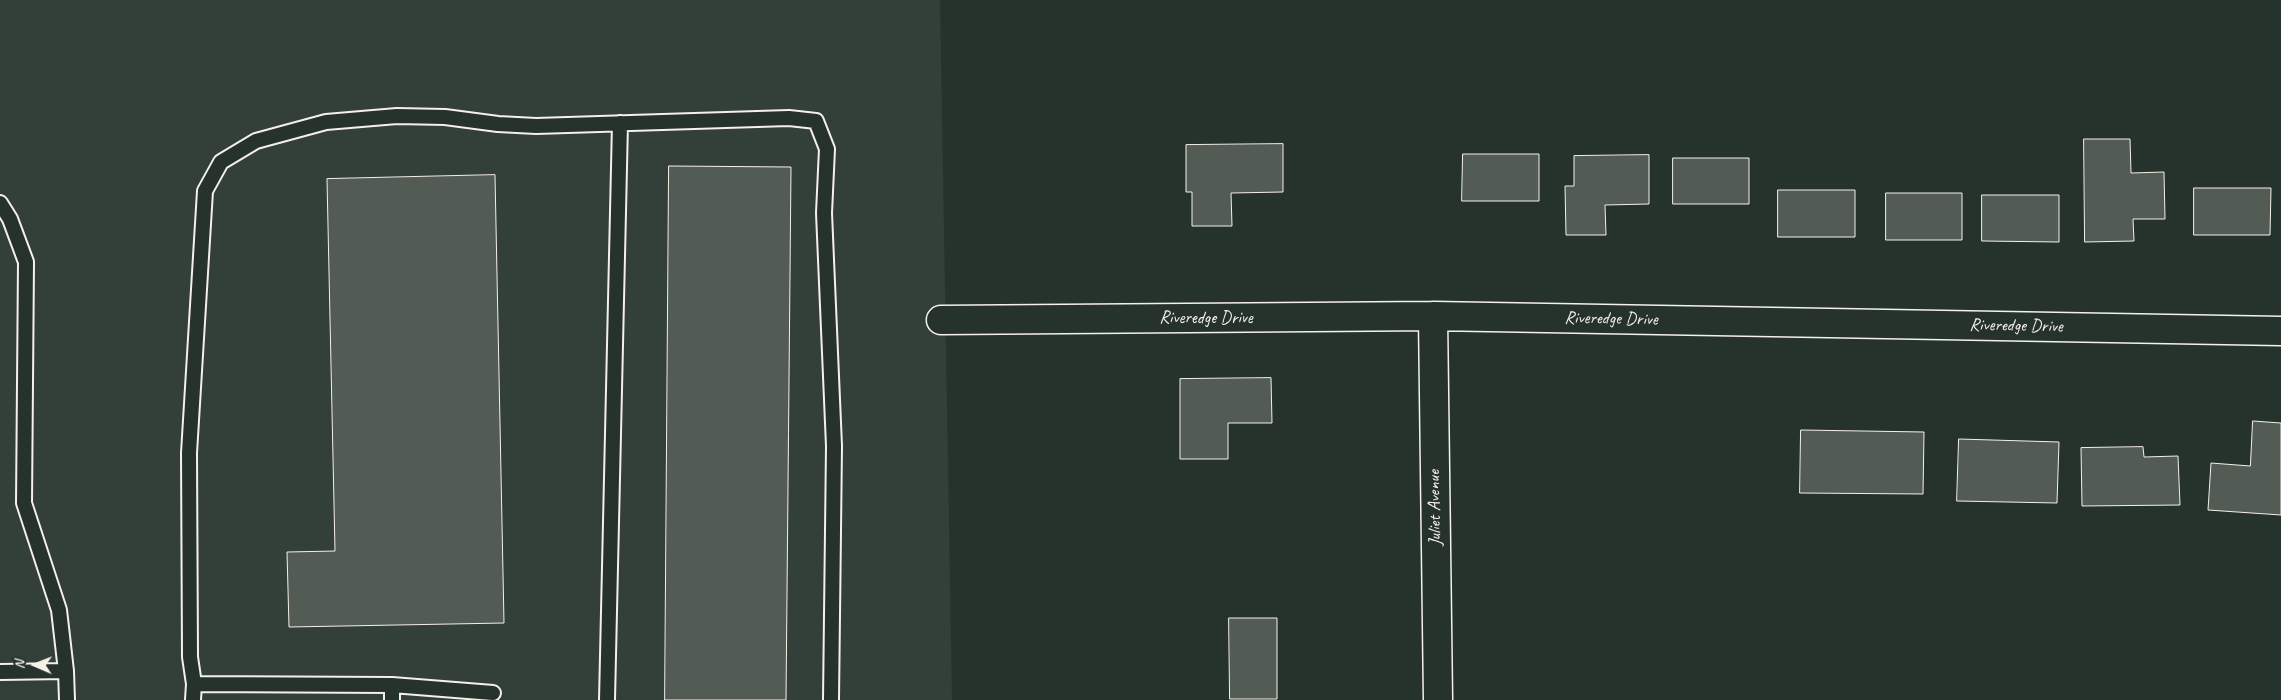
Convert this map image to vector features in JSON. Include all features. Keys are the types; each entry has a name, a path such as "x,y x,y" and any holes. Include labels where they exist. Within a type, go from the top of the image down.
{"street":[{"name":"Riveredge Drive","path":"941,320 1433,316 2281,331"},
{"name":"Juliet Avenue","path":"1433,316 1438,700"}],"lane":[{"path":"193,700 194,684 190,657 189,453 205,190 221,162 256,141 326,122 397,116 445,117 536,126 789,118 816,121 827,149 824,213 834,446 830,700"},
{"path":"607,700 620,123"},
{"path":"0,203 10,219 26,262 24,503 59,610 66,671 67,700"},
{"path":"0,672 66,671"},
{"path":"194,684 392,685 493,693"},
{"path":"392,685 392,700"}],"shaded area":[{"path":"0,0 940,0 952,700 0,700"}],"building":[{"path":"2084,139 2130,139 2131,173 2164,172 2165,219 2133,219 2134,241 2085,242"},
{"path":"1283,144 1283,192 1231,193 1232,226 1192,226 1192,192 1186,192 1186,145"},
{"path":"1463,154 1539,154 1539,201 1462,201"},
{"path":"1649,155 1649,204 1605,205 1606,235 1566,235 1565,186 1574,186 1574,156"},
{"path":"1673,158 1749,158 1749,204 1673,204"},
{"path":"669,166 791,167 786,700 665,700"},
{"path":"495,175 504,623 289,627 287,552 335,551 327,179"},
{"path":"2194,188 2271,188 2270,235 2194,235"},
{"path":"1778,190 1855,190 1855,237 1778,237"},
{"path":"1886,193 1962,193 1962,240 1886,240"},
{"path":"1982,195 2059,195 2059,242 1982,241"},
{"path":"1271,378 1272,423 1228,423 1228,459 1180,459 1180,379"},
{"path":"2253,421 2281,423 2281,515 2208,510 2211,463 2250,466"},
{"path":"1801,430 1924,432 1923,494 1800,493"},
{"path":"1959,439 2059,442 2057,503 1957,501"},
{"path":"2143,447 2144,457 2178,456 2180,505 2082,506 2081,448"},
{"path":"1229,618 1277,618 1277,699 1230,699"}]}
